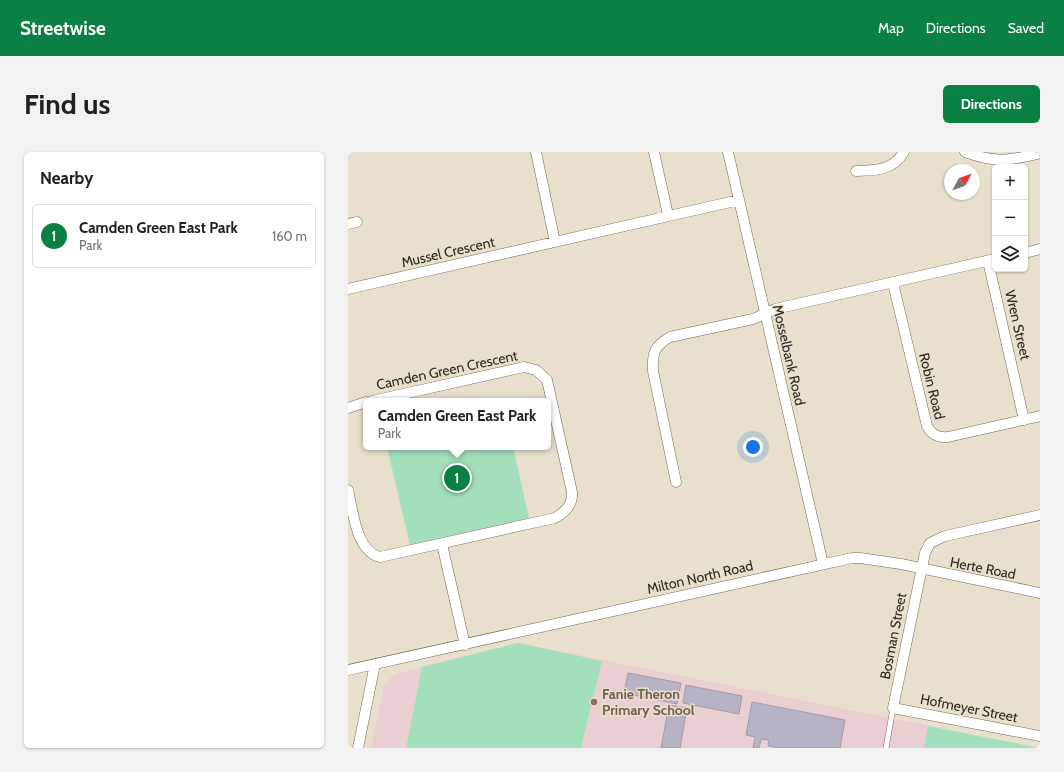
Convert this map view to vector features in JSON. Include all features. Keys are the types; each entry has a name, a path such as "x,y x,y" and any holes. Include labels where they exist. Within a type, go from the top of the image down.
{"street":[{"path":"536,152 555,242"},
{"path":"654,152 668,215"},
{"name":"Mosselbank Road","path":"728,152 823,564"},
{"path":"856,171 888,168 898,161 904,152"},
{"path":"965,152 985,159 1005,160 1040,153"},
{"name":"Mussel Crescent","path":"348,289 739,200"},
{"path":"1028,252 1040,249"},
{"path":"676,482 653,371 652,358 654,352 664,341 670,337 753,318 775,309 992,260"},
{"name":"Wren Street","path":"994,272 1024,420"},
{"name":"Robin Road","path":"893,283 927,426 930,431 937,437 948,437 1040,416"},
{"name":"Camden Green Crescent","path":"348,490 361,541 371,553 380,556 387,556 555,518 569,506 572,492 547,380 536,370 524,367 385,398"},
{"name":"Camden Green Crescent","path":"348,408 363,403"},
{"path":"921,569 928,546 935,540 945,536 1040,515"},
{"path":"442,544 465,645"},
{"name":"Milton North Road","path":"348,670 823,564 860,558 901,564 921,569"},
{"name":"Herte Road","path":"921,569 1040,593"},
{"name":"Bosman Street","path":"893,708 921,569"},
{"path":"358,748 374,664"},
{"name":"Hofmeyer Street","path":"893,708 1040,736"}],"lane":[{"path":"886,748 893,708"}],"shaded area":[{"name":"Fanie Theron Primary School","path":"518,643 1039,748 371,748 384,685 395,674"}],"green space":[{"path":"388,450 514,450 529,518 410,545"},
{"path":"518,643 602,661 581,748 406,748 422,667"},
{"path":"928,726 1039,748 924,748"}],"building":[{"path":"628,673 681,683 677,704 624,693"},
{"path":"686,685 742,696 739,714 683,703"},
{"path":"752,702 845,720 840,748 780,748 768,746 769,740 761,739 759,748 753,748 755,737 746,735"},
{"path":"669,705 687,708 680,748 661,748"}],"place":[{"name":"Camden Green East Park","path":"457,478"},
{"name":"Fanie Theron Primary School","path":"594,702"}]}
